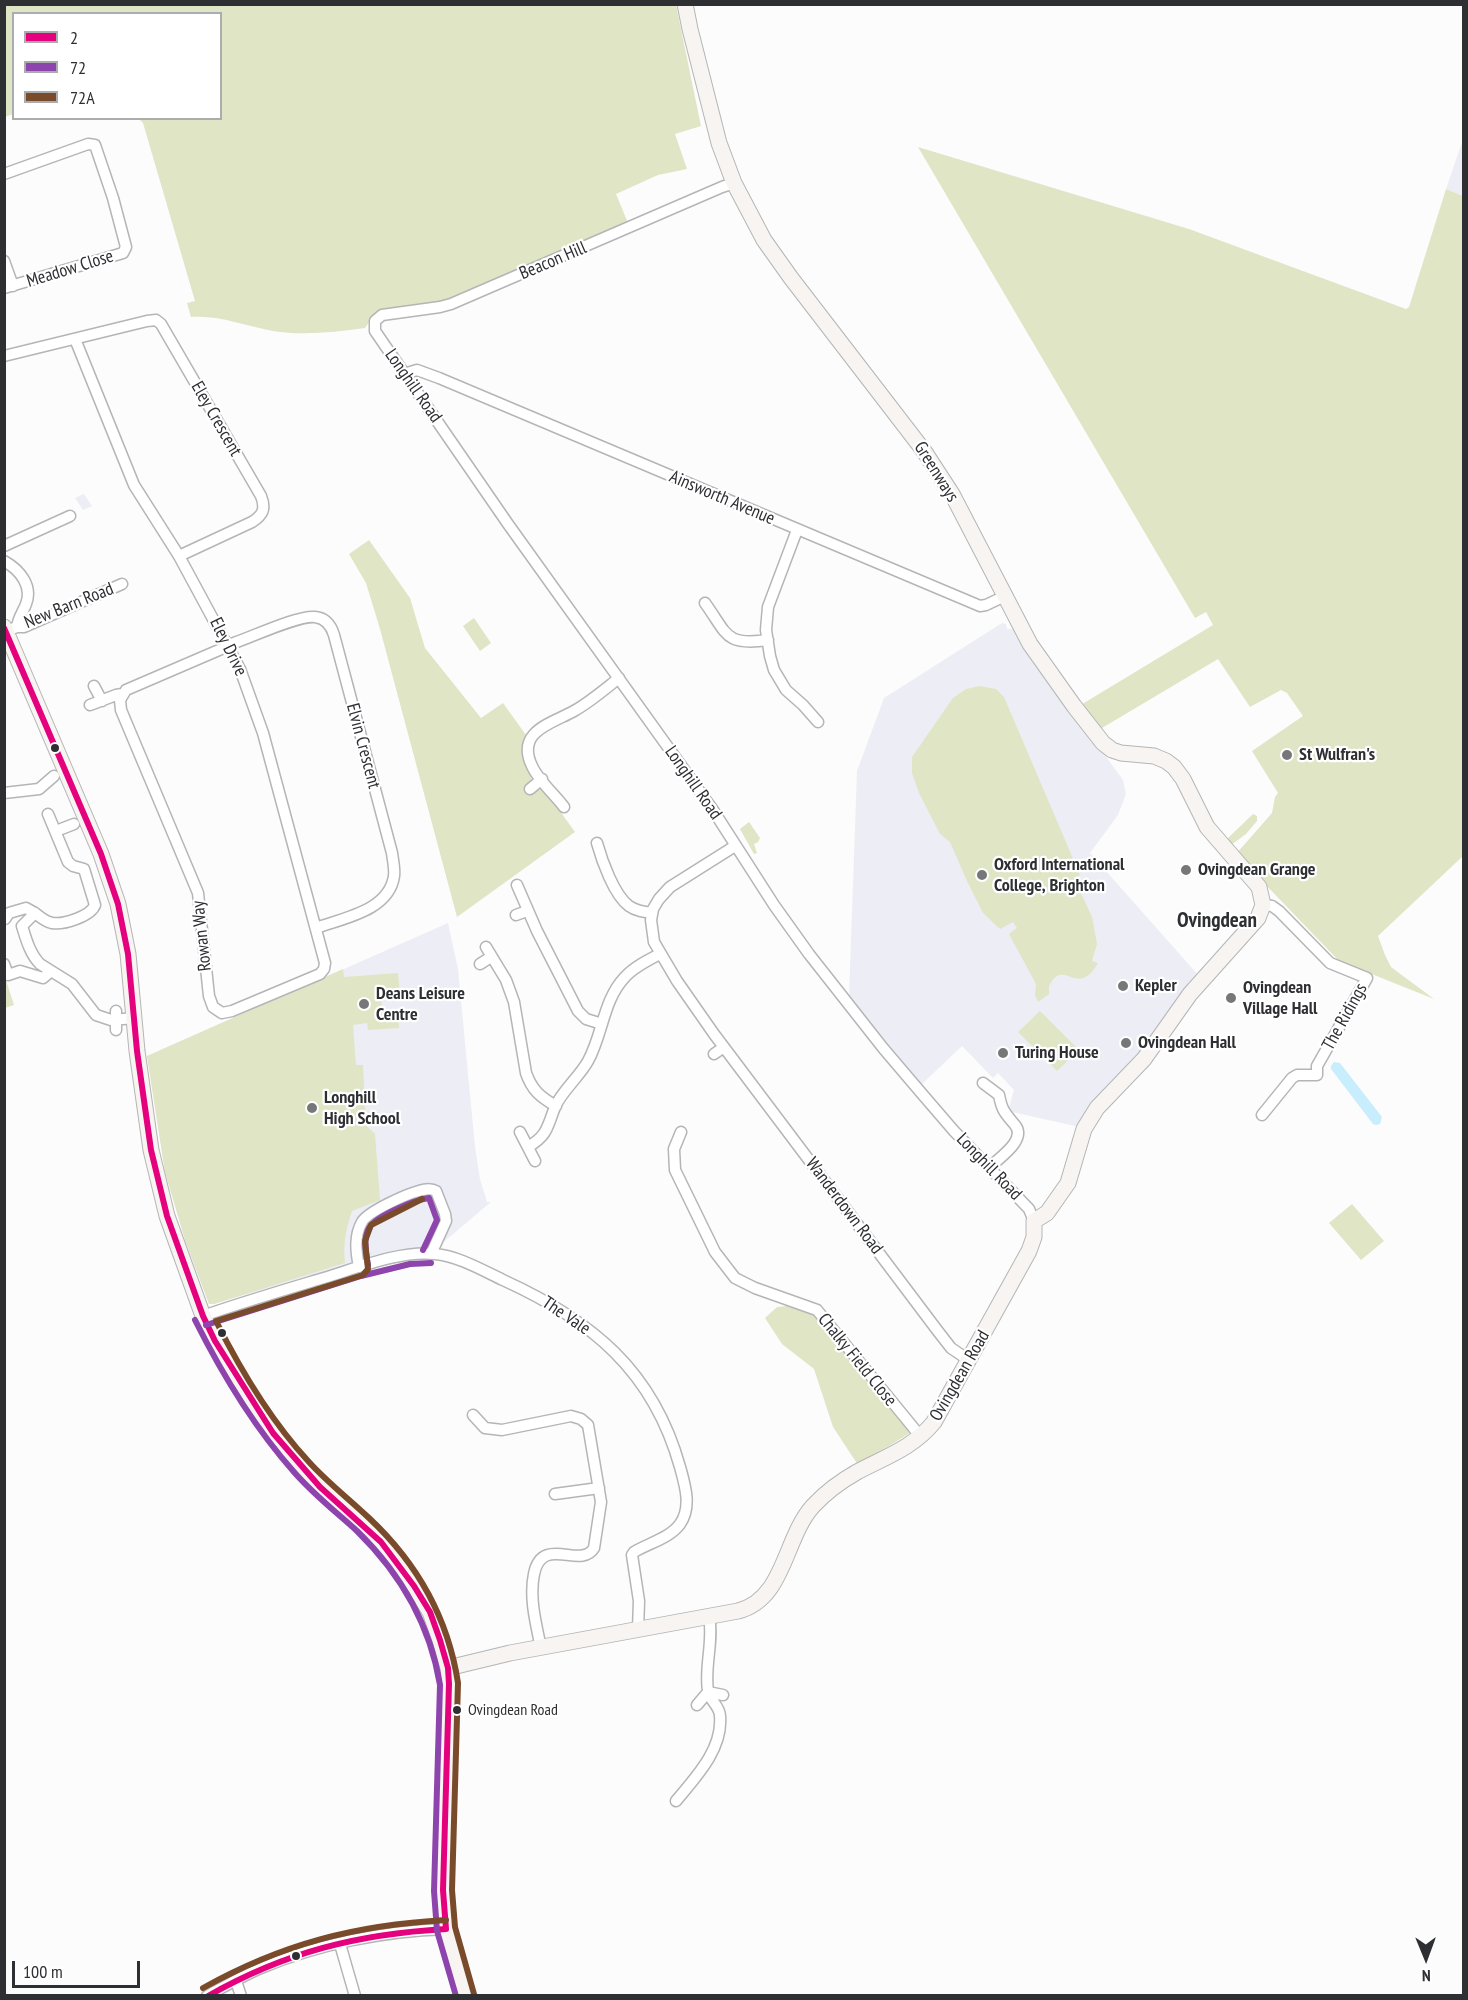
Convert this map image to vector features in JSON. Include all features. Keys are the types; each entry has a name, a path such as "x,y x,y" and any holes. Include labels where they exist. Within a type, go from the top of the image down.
{"street":[{"name":"Greenways","path":"685,4 712,121 734,183 759,232 779,262 924,451 952,494 1030,644 1103,743 1112,750 1159,758 1174,767 1183,779 1207,827 1255,883 1261,893 1263,904"},
{"path":"4,174 93,144 97,133"},
{"name":"Meadow Close","path":"4,261 9,287 130,252 97,148 93,144"},
{"name":"Beacon Hill","path":"374,327 376,319 382,315 440,308 451,304 734,183"},
{"name":"Eley Crescent","path":"75,339 147,321 154,320 160,323 261,496 264,508 258,519 179,556"},
{"name":"Longhill Road","path":"374,327 384,345 508,524 708,803 774,905 858,1017 954,1131 1029,1209 1034,1221"},
{"path":"4,356 75,339"},
{"name":"Eley Drive","path":"75,339 134,485 179,556 229,645 243,676 263,733 325,963 318,975"},
{"name":"Ainsworth Avenue","path":"404,374 417,370 440,378 980,606 1005,596"},
{"path":"415,389 426,380 440,378"},
{"path":"4,546 70,516"},
{"path":"797,530 767,613 768,640 771,661 779,678 804,714 818,722"},
{"name":"New Barn Road","path":"4,561 22,575 28,600 18,619 9,628"},
{"name":"New Barn Road","path":"9,628 24,627 122,584"},
{"path":"705,603 718,630 729,638 746,642 768,640"},
{"name":"Elvin Crescent","path":"229,645 309,617 320,618 327,622 334,635 392,853 394,874 389,891 376,905 316,928"},
{"path":"9,628 101,854 121,917 128,954 141,1084 151,1150 167,1216 203,1316 215,1341 273,1433 320,1486 381,1542 414,1586 430,1612 440,1640 450,1684 443,1890 446,1929 465,1995"},
{"path":"90,705 116,694 122,694 129,688 229,645"},
{"path":"564,807 532,768 529,749 533,736 547,723 575,711 619,678"},
{"path":"94,686 102,701"},
{"name":"Rowan Way","path":"122,694 119,703 120,710 198,893 209,996 213,1007 218,1012 227,1013 318,975"},
{"path":"4,793 39,789 54,776"},
{"path":"530,789 542,779"},
{"path":"22,926 5,919 9,913 26,908 50,922 58,923 87,915 95,906 84,869 68,862 48,814"},
{"path":"56,831 74,824"},
{"path":"597,843 601,858 622,898 633,908 652,913 667,890 735,846"},
{"path":"517,885 527,911 578,1011 586,1019 602,1024"},
{"path":"1034,1221 1047,1213 1068,1184 1084,1129 1097,1108 1144,1059 1190,994 1260,915 1263,904"},
{"name":"The Ridings","path":"1262,1115 1292,1078 1297,1075 1317,1075 1317,1066 1367,978 1330,963 1278,911 1272,906 1263,904"},
{"path":"516,915 527,911"},
{"name":"Wanderdown Road","path":"652,913 652,936 660,954 724,1047 948,1344 955,1352 969,1361"},
{"path":"22,926 35,914"},
{"path":"22,926 27,943 36,960 50,972 72,984 96,1015 107,1020 135,1018"},
{"path":"480,964 488,952 506,980 514,1002 526,1073 540,1096 556,1106"},
{"path":"528,1147 545,1133 556,1106 587,1063 597,1043 612,996 622,981 632,970 660,954"},
{"path":"4,964 10,981 20,971 43,978 50,972"},
{"path":"714,1054 724,1047"},
{"path":"983,1083 1004,1093 1004,1112 1017,1128 1018,1136 1015,1143 990,1167"},
{"path":"520,1132 535,1161"},
{"name":"Chalky Field Close","path":"681,1132 674,1149 675,1170 715,1252 735,1278 755,1288 817,1310 921,1437"},
{"path":"359,1267 356,1240 365,1217 418,1191 432,1189 436,1191 445,1212 446,1221 431,1254"},
{"name":"Ovingdean Road","path":"448,1668 481,1659 743,1610 763,1598 774,1583 794,1536 813,1506 842,1481 921,1437 934,1422 1029,1251 1034,1237 1034,1221"},
{"name":"The Vale","path":"203,1316 359,1267 409,1255 431,1254 451,1258 492,1275 527,1291 568,1315 608,1344 642,1383 658,1409 675,1448 682,1474 687,1506 680,1524 672,1532 633,1554 639,1601 638,1629"},
{"path":"473,1415 485,1428 502,1430 571,1416 581,1419 588,1425 601,1503 594,1548 591,1552 579,1556 550,1554 542,1559 536,1568 532,1601 541,1648"},
{"path":"555,1494 598,1488"},
{"path":"676,1801 692,1790 720,1734 719,1710 708,1692 711,1634 709,1616"},
{"path":"708,1692 723,1695"},
{"path":"697,1705 708,1692"},
{"path":"207,1995 284,1960 340,1944 380,1936 446,1929"},
{"path":"340,1944 355,1995"},
{"path":"236,1981 241,1995"}],"shaded area":[{"path":"1463,139 1463,196 1446,189"},
{"path":"84,494 92,506 83,510 75,498"},
{"name":"Oxford International College, Brighton","path":"1002,623 1006,624 1007,629 1012,629 1012,626 1016,628 1028,650 1123,780 1126,794 1118,815 1090,853 1200,977 1079,1127 1008,1111 1014,1090 998,1073 993,1078 962,1046 922,1084 849,997 857,771 884,698"},
{"name":"Longhill High School","path":"448,923 458,969 475,1147 480,1179 487,1202 491,1202 439,1246 396,1250 209,1304 185,1240 165,1172 147,1056"}],"green space":[{"path":"4,5 676,5 701,126 675,134 687,169 658,175 616,194 628,223 442,303 377,311 365,328 296,333 263,329 222,319 191,317 187,303 195,301 143,123 140,120 222,120 222,12 12,12 12,114 5,117"},
{"path":"918,147 1189,229 1406,309 1409,307 1446,189 1463,196 1463,856 1378,936 1391,967 1434,999 1339,961 1236,854 1272,813 1278,793 1252,751 1303,716 1287,693 1281,690 1250,707 1218,659 1097,731 1079,706 1213,625 1206,612 1195,618"},
{"path":"369,540 410,598 425,648 481,718 503,703 526,735 524,743 532,776 525,786 531,794 544,789 575,832 457,917 380,629 366,583 349,554"},
{"path":"474,618 491,643 480,651 463,626"},
{"path":"980,686 996,689 1004,697 1080,875 1074,878 1092,917 1097,944 1092,961 1098,963 1090,973 1084,978 1077,979 1060,975 1049,986 1049,994 1038,1002 1035,995 1036,984 1009,934 1017,928 1013,922 1000,929 983,913 950,842 940,834 919,793 912,773 912,757 953,698 966,689"},
{"path":"1253,814 1257,816 1257,821 1246,834 1231,845 1228,838"},
{"path":"749,822 760,838 754,844 757,853 754,854 740,829"},
{"name":"Longhill High School","path":"343,969 344,977 398,973 400,995 381,997 382,1013 398,1012 399,1028 368,1030 367,1023 353,1025 356,1065 363,1065 366,1125 375,1134 380,1200 352,1211 344,1249 345,1263 209,1304 185,1240 165,1172 147,1056"},
{"path":"4,974 14,1005 5,1008 4,1008"},
{"path":"1040,1011 1079,1050 1057,1071 1018,1032"},
{"path":"1352,1204 1384,1241 1361,1260 1329,1223"},
{"path":"797,1305 818,1318 910,1433 858,1465 833,1427 814,1369 782,1344 765,1318 777,1307"}],"water":[{"path":"1334,1062 1340,1063 1382,1117 1380,1124 1373,1124 1331,1069"}],"transit line":[{"name":"2","path":"4,628 101,854 118,904 128,954 137,1051 151,1150 167,1216 203,1316 215,1341 273,1433 320,1487 381,1542 414,1586 430,1612 440,1640 448,1668 449,1684 443,1890 446,1929"},
{"name":"72","path":"368,1265 366,1236 373,1223 397,1209 429,1198 437,1220 423,1250"},
{"name":"72A","path":"422,1199 371,1225 365,1241 368,1269 363,1275 216,1321 258,1395 282,1430 323,1477 386,1535 416,1573 428,1593 447,1636 458,1683 452,1890 455,1927 474,1994"},
{"name":"72","path":"206,1325 361,1276 410,1264 431,1263"},
{"name":"72","path":"195,1320 216,1360 265,1437 301,1480 373,1547 411,1601 429,1641 440,1685 434,1891 437,1931 456,1996"},
{"name":"72A","path":"203,1988 262,1960 320,1939 381,1927 446,1920"},
{"name":"2","path":"208,1996 265,1968 323,1948 383,1935 446,1929"}],"place":[{"name":"St Wulfran's","path":"1287,755"},
{"name":"Ovingdean Grange","path":"1186,870"},
{"name":"Oxford International College, Brighton","path":"982,875"},
{"name":"Kepler","path":"1123,986"},
{"name":"Ovingdean Village Hall","path":"1231,998"},
{"name":"Deans Leisure Centre","path":"364,1004"},
{"name":"Ovingdean Hall","path":"1126,1043"},
{"name":"Turing House","path":"1003,1053"},
{"name":"Longhill High School","path":"312,1108"},
{"name":"Ovingdean Road","path":"457,1710"}],"district":[{"name":"Ovingdean","path":"1217,921"}]}
